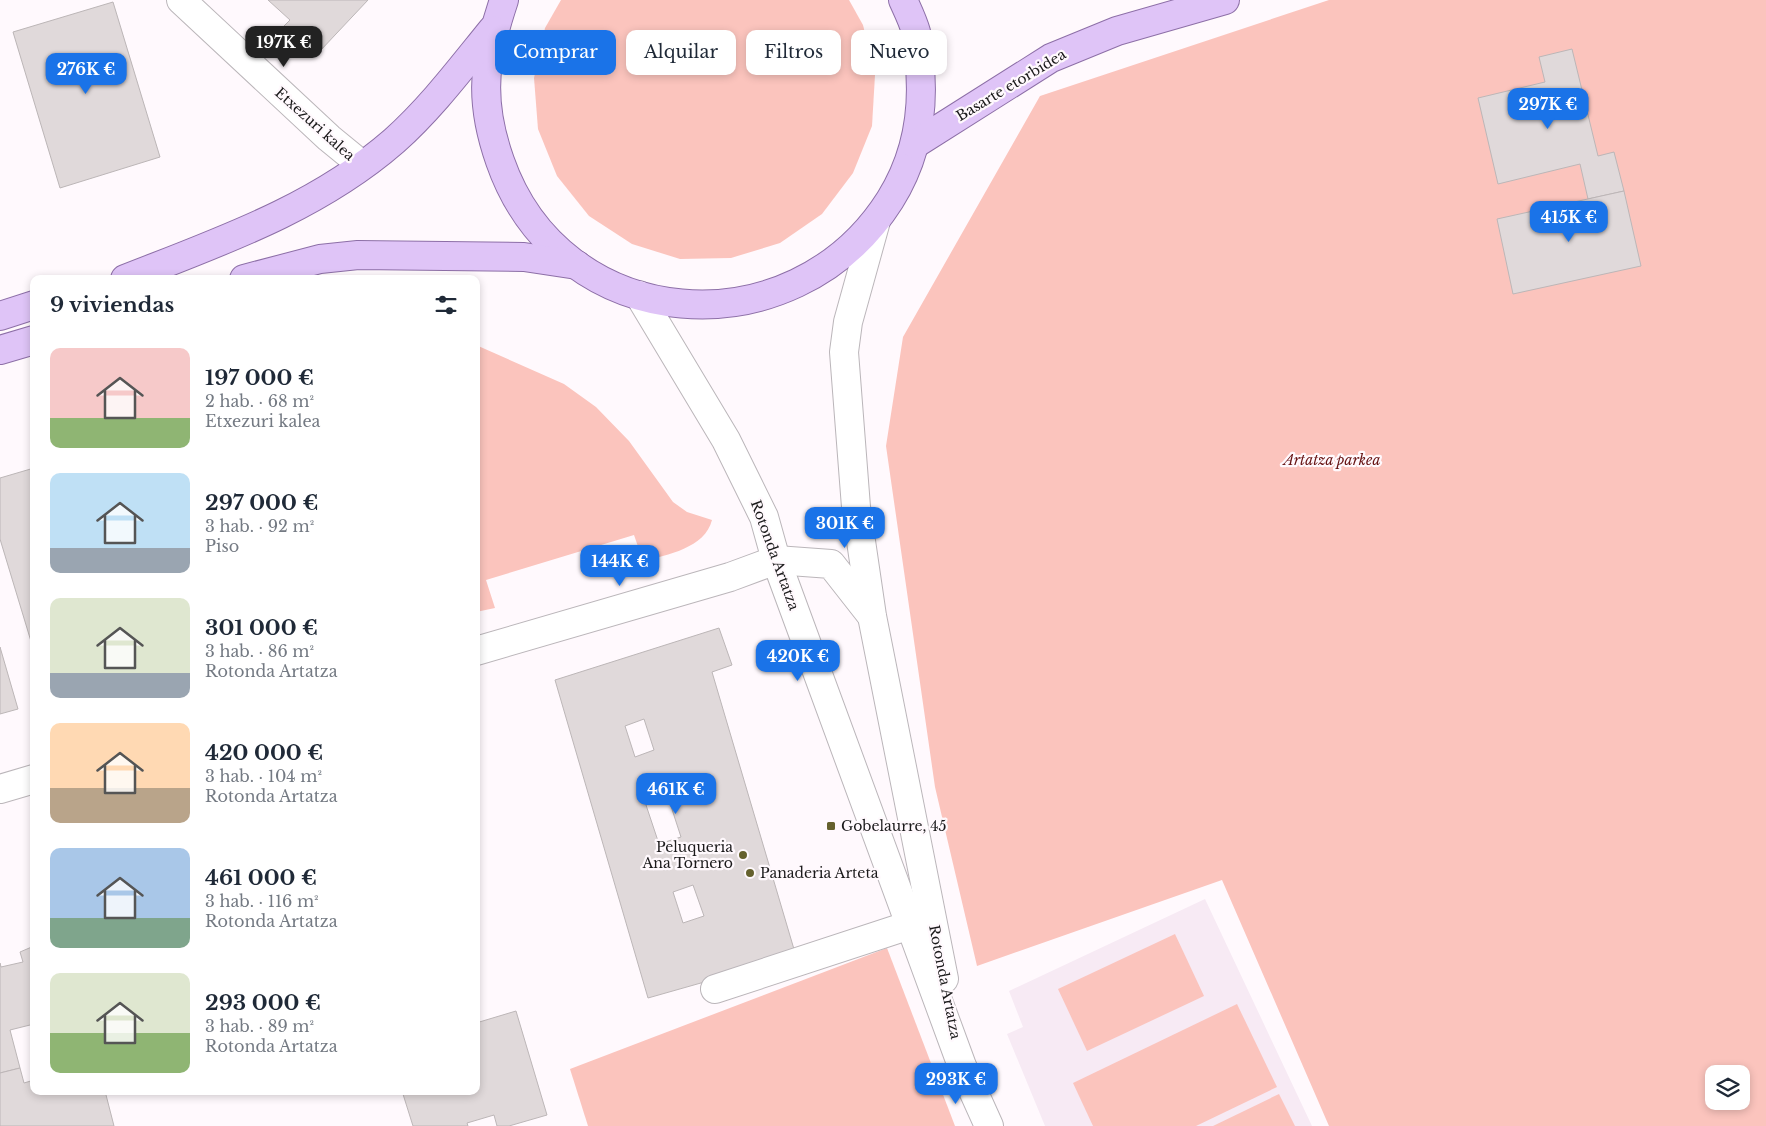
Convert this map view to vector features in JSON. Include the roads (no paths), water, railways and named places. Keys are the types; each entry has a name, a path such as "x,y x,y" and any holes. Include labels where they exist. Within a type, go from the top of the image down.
{"main road":[{"name":"Rotonda Artatza","path":"504,0 495,27 487,64 487,103 493,141 505,177 524,210 548,240 577,265 607,283 639,296 676,304 713,306 751,300 787,289 820,272 851,249 876,221 900,184 915,144 923,89 917,34 904,0"},
{"name":"Basarte etorbidea","path":"915,144 1051,58 1116,30 1226,0"},
{"path":"135,275 241,234 329,189 393,142 428,108 495,27"},
{"path":"260,275 320,260 358,254 524,258 577,265"},
{"path":"0,316 30,306"},
{"path":"0,350 30,341"}],"street":[{"name":"Etxezuri kalea","path":"181,0 329,138 362,165"},
{"name":"Rotonda Artatza","path":"876,221 848,322 844,352 856,507 872,616 945,991 962,1066"},
{"name":"Rotonda Artatza","path":"639,296 726,440 764,517 776,560 962,1066"},
{"path":"480,650 722,579 776,560 831,564 872,616"},
{"path":"0,789 30,780"},
{"path":"715,989 910,925"},
{"path":"962,1066 989,1126"}],"place":[{"name":"Gobelaurre, 45","path":"831,826"},
{"name":"Peluqueria Ana Tornero","path":"743,855"},
{"name":"Panaderia Arteta","path":"750,873"}],"park label":[{"name":"Artatza parkea","path":"1332,460"}]}
